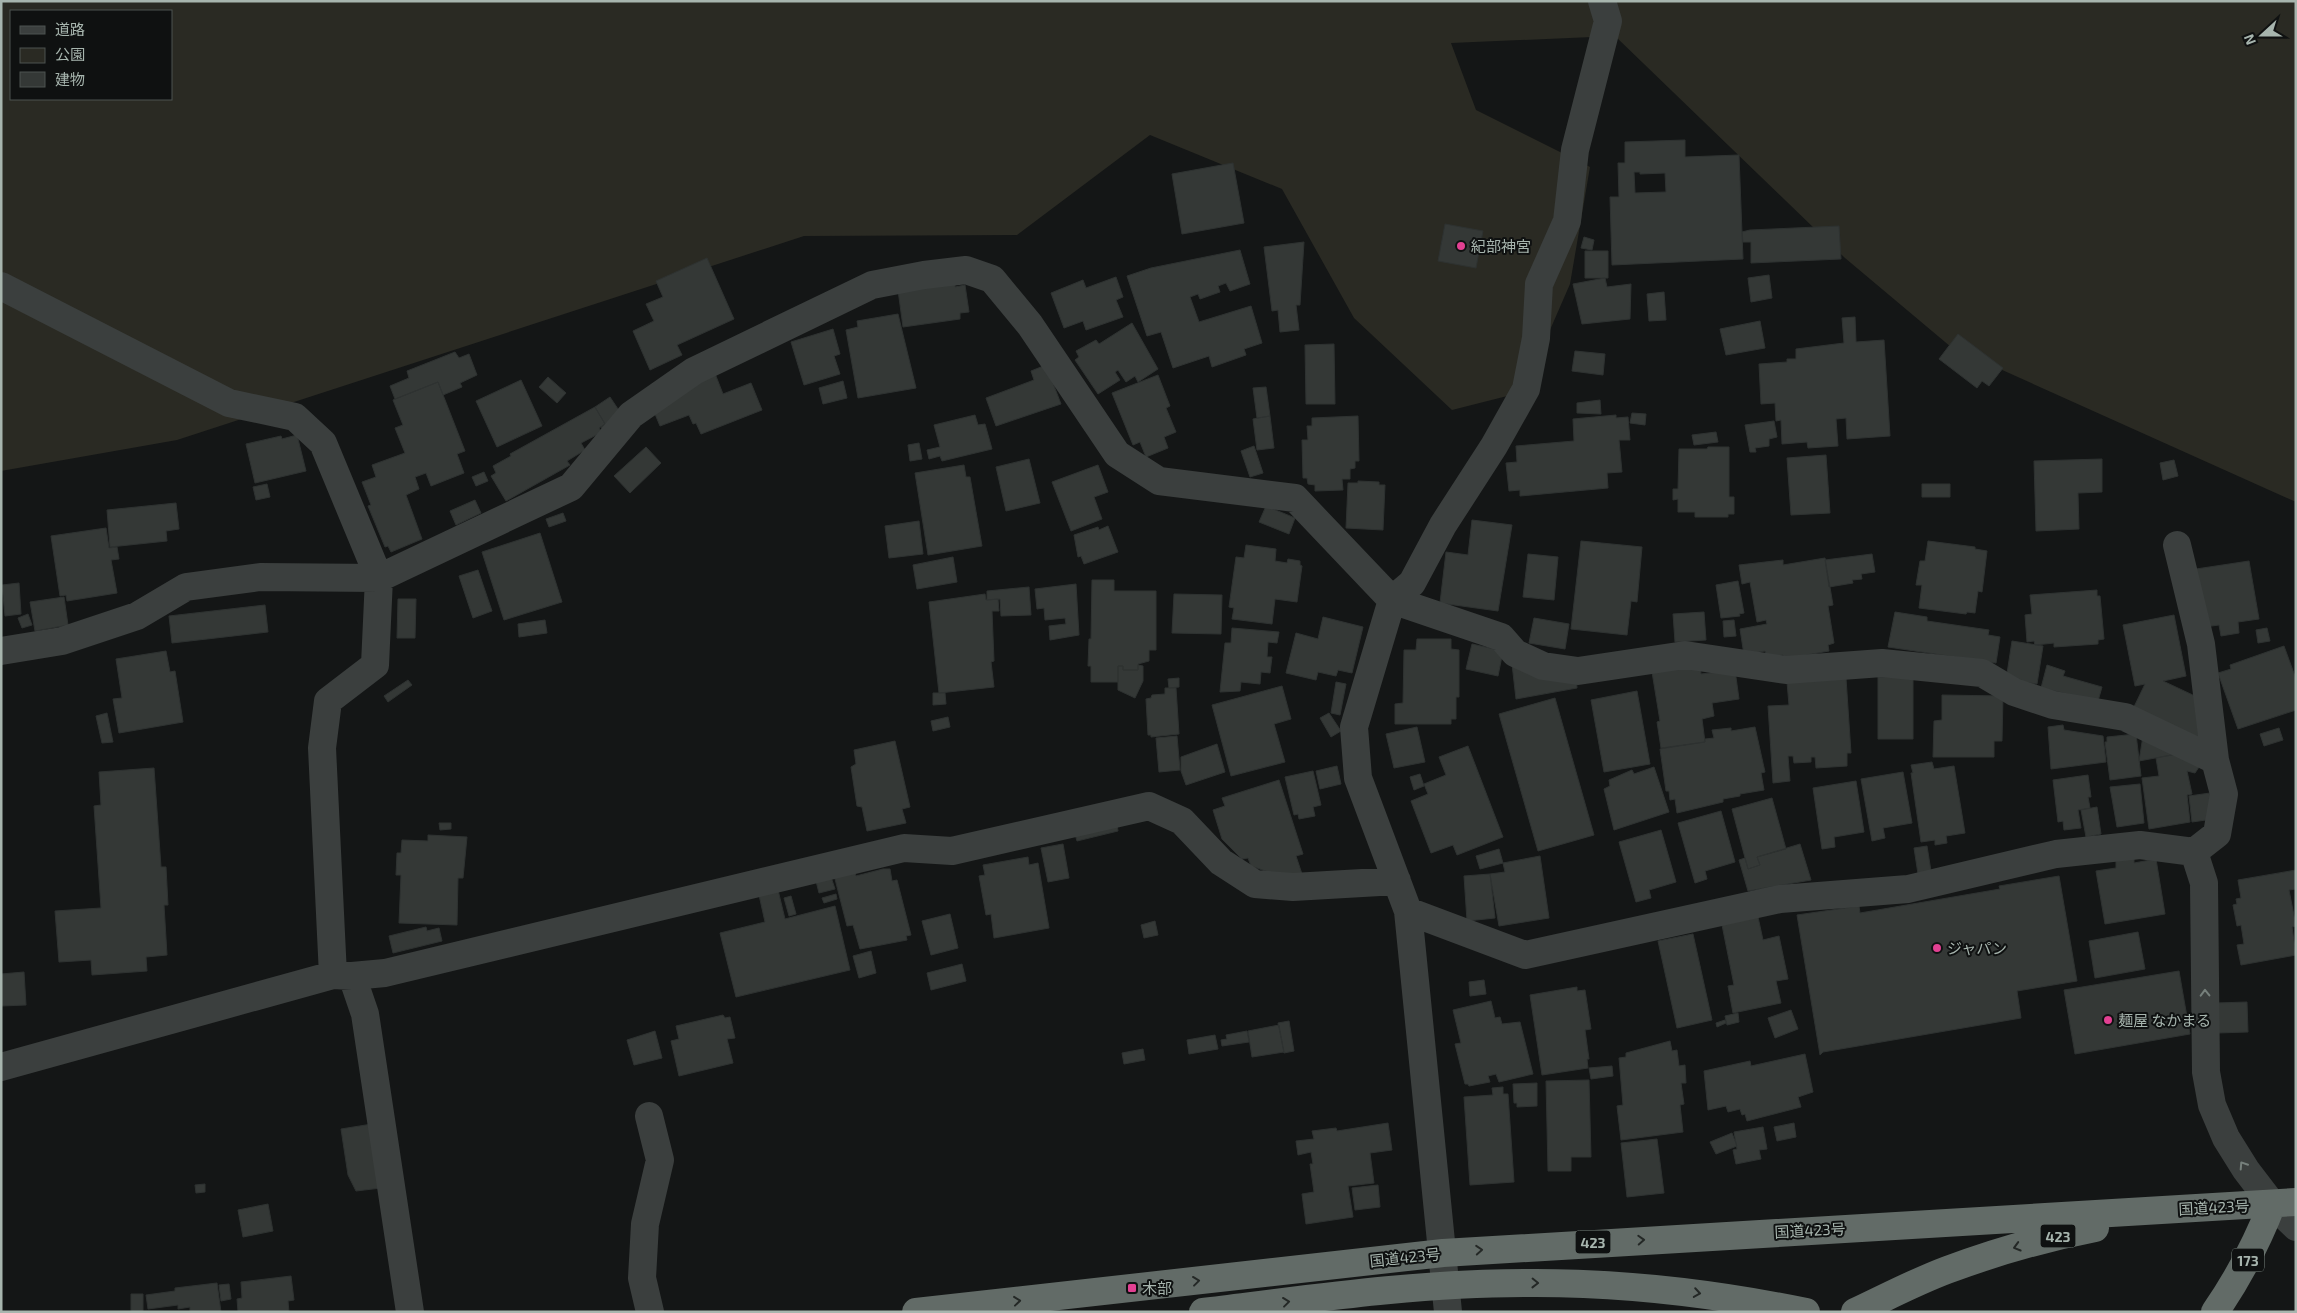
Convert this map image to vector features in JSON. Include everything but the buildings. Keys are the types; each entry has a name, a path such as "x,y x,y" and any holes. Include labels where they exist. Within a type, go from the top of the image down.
{"highway":[{"name":"国道423号","path":"916,1312 1443,1252 2284,1203"},
{"name":"国道423号","path":"1855,1312 1945,1271 2049,1237 2105,1226 2284,1203"},
{"name":"173","path":"2215,1312 2240,1275 2258,1240 2284,1203"},
{"name":"173","path":"2239,1312 2256,1265 2284,1203"},
{"path":"1203,1312 1426,1288 1523,1282 1609,1284 1687,1291 1806,1312"}],"street":[{"path":"1448,1312 1408,911 1358,778 1354,727 1392,600 1412,583 1443,525 1494,446 1526,389 1536,338 1539,284 1567,221 1575,150 1608,20 1602,1"},
{"path":"1,651 62,641 137,616 186,587 260,577 379,578 571,487 631,415 694,371 872,285 924,275 966,270 992,279 998,286 1030,325 1117,454 1159,482 1295,498 1392,600 1501,637 1515,653 1542,666 1578,671 1685,655 1786,670 1882,664 1982,673 2014,692 2053,705 2126,718 2215,760"},
{"path":"1,286 229,403 295,417 323,443 379,578 375,665 328,701 322,748 343,976 366,1014 410,1312"},
{"path":"1408,911 1525,955 1780,899 1908,889 2056,854 2140,845 2194,852 2218,834 2224,794 2215,760 2201,644 2177,545"},
{"path":"1,1067 343,976 394,970 904,848 952,851 1149,806 1182,821 1221,862 1255,884 1294,887 1397,882"},
{"path":"2194,852 2204,883 2206,1072 2212,1105 2226,1138 2246,1170 2284,1203 2296,1227"},
{"path":"649,1116 660,1160 645,1224 642,1278 650,1312"}],"green space":[{"path":"1,1 2296,1 2296,502 1951,347 1845,258 1615,36 1451,43 1476,110 1590,167 1570,284 1523,392 1452,410 1354,318 1282,189 1150,135 1017,235 804,236 177,440 1,471"}],"place":[{"name":"紀部神宮","path":"1461,246"},
{"name":"ジャパン","path":"1937,948"},
{"name":"麺屋 なかまる","path":"2108,1020"},
{"name":"木部","path":"1132,1288"}]}
